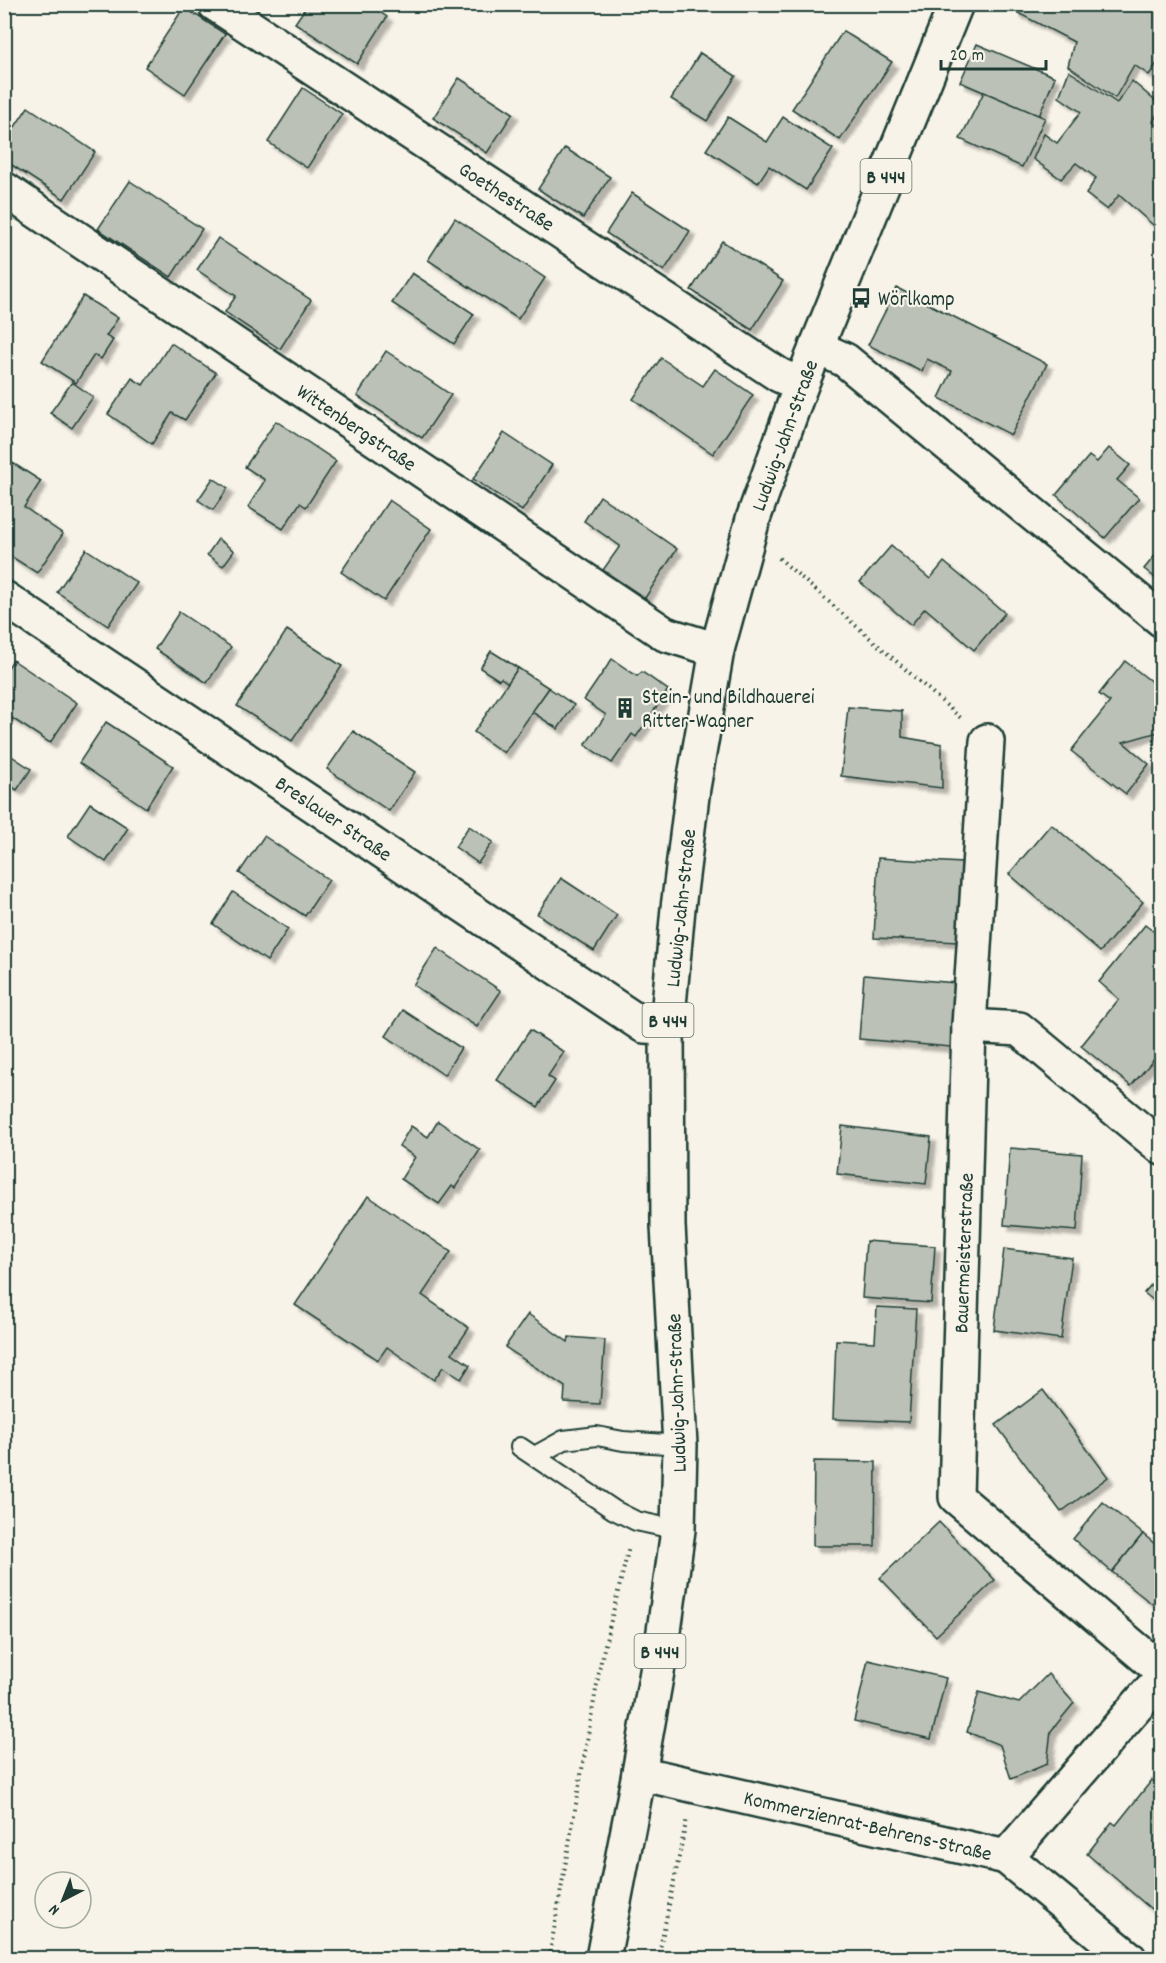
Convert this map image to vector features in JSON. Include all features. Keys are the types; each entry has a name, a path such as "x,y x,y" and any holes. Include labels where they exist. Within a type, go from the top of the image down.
{"street":[{"name":"Goethestraße","path":"215,4 779,375 801,385"},
{"name":"Ludwig-Jahn-Straße","path":"603,1959 663,1638 678,1530 680,1445 668,1226 668,1027 678,908 693,788 717,650 753,519 801,385 956,4"},
{"name":"Wittenbergstraße","path":"4,189 664,634 717,650"},
{"path":"816,347 845,360 1161,620"},
{"name":"Breslauer Straße","path":"4,598 644,1026 668,1027"},
{"name":"Bauermeisterstraße","path":"987,741 969,1026 956,1497 1161,1671"},
{"path":"969,1026 1018,1029 1161,1148"},
{"name":"Kommerzienrat-Behrens-Straße","path":"639,1773 1006,1857 1161,1677"},
{"path":"1006,1857 1129,1959"}],"lane":[{"path":"678,1530 636,1521 614,1510 527,1451 564,1440 597,1436 623,1441 680,1445"}],"path":[{"path":"778,558 987,741"},
{"path":"549,1959 601,1661 636,1521"},
{"path":"658,1959 672,1882 694,1785"}],"building":[{"path":"308,4 368,4 387,17 357,64 295,23"},
{"path":"1020,4 1162,4 1162,56 1149,75 1134,65 1115,98 1068,66 1074,42 1016,12"},
{"path":"184,7 225,34 185,94 145,67"},
{"path":"843,31 892,62 840,140 792,109"},
{"path":"977,44 1055,77 1039,116 960,82"},
{"path":"700,53 736,76 707,121 671,99"},
{"path":"1069,71 1117,103 1132,81 1161,106 1153,122 1162,129 1162,200 1159,203 1162,206 1162,216 1153,225 1119,195 1107,210 1086,194 1096,178 1076,163 1061,179 1033,159 1044,134 1057,143 1081,112 1059,97"},
{"path":"459,78 513,113 487,153 433,118"},
{"path":"303,88 342,114 307,168 268,142"},
{"path":"984,92 1045,118 1022,167 960,139"},
{"path":"28,107 95,152 64,199 4,160 4,143"},
{"path":"728,117 767,142 783,117 833,149 806,190 769,166 758,183 706,150"},
{"path":"565,148 610,177 583,218 538,189"},
{"path":"130,181 202,229 171,277 98,229"},
{"path":"632,193 690,231 664,271 606,233"},
{"path":"455,218 545,278 518,319 428,260"},
{"path":"218,238 311,300 280,349 225,312 236,296 197,270"},
{"path":"722,241 783,281 752,330 691,290"},
{"path":"412,273 474,314 454,344 392,303"},
{"path":"897,288 1047,364 1011,435 939,398 952,371 927,359 922,371 868,345"},
{"path":"83,296 118,318 106,336 113,340 101,359 94,355 76,383 42,361"},
{"path":"171,343 216,373 185,420 172,413 152,444 108,414 132,378 143,385"},
{"path":"386,351 451,395 422,438 357,396"},
{"path":"661,358 703,386 715,369 753,395 713,454 633,399"},
{"path":"72,382 93,397 72,428 50,413"},
{"path":"276,421 336,461 306,507 300,503 283,529 248,507 265,480 245,467"},
{"path":"504,433 552,465 522,511 473,479"},
{"path":"1109,448 1130,465 1117,480 1139,498 1105,538 1056,495 1089,456 1097,462"},
{"path":"11,462 41,481 24,507 63,534 37,573 4,552 4,472"},
{"path":"213,478 228,488 213,510 198,500"},
{"path":"600,496 677,549 645,598 603,570 620,546 584,521"},
{"path":"389,500 431,529 384,601 341,572"},
{"path":"218,539 234,551 223,566 207,555"},
{"path":"891,546 930,579 944,562 1005,613 974,650 925,608 911,625 860,582"},
{"path":"1162,547 1162,583 1144,569"},
{"path":"86,549 137,583 108,626 57,592"},
{"path":"179,612 231,647 207,683 155,649"},
{"path":"287,630 342,666 292,741 237,706"},
{"path":"491,651 518,668 508,683 480,668"},
{"name":"Stein- und Bildhauerei Ritter-Wagner","path":"612,659 637,676 642,672 668,690 636,737 632,734 612,763 585,745 606,715 584,700"},
{"path":"13,660 77,703 50,743 4,713 4,673"},
{"path":"1125,661 1162,690 1162,731 1123,742 1149,764 1126,794 1071,751 1110,702 1099,694"},
{"path":"518,668 549,688 504,753 474,732"},
{"path":"549,688 574,705 558,729 532,712"},
{"path":"848,707 902,711 902,737 942,744 942,788 841,776"},
{"path":"106,722 173,766 146,808 79,763"},
{"path":"353,731 415,772 389,811 327,769"},
{"path":"4,751 31,769 17,790 4,782"},
{"path":"90,803 128,828 106,862 68,836"},
{"path":"1051,824 1143,902 1100,952 1009,874"},
{"path":"469,826 493,842 478,863 455,847"},
{"path":"264,836 329,880 305,916 239,873"},
{"path":"878,858 962,863 958,942 874,938"},
{"path":"561,878 617,915 594,951 537,914"},
{"path":"233,892 288,929 267,961 213,924"},
{"path":"1145,925 1160,936 1162,935 1162,1050 1131,1086 1081,1046 1119,999 1099,982"},
{"path":"437,948 501,991 477,1027 413,985"},
{"path":"864,975 956,983 951,1047 859,1039"},
{"path":"403,1010 461,1048 444,1075 386,1036"},
{"path":"530,1030 564,1052 548,1076 555,1081 538,1107 497,1080"},
{"path":"438,1121 480,1150 455,1188 452,1186 439,1204 401,1179 415,1157 399,1146 411,1126 428,1137"},
{"path":"842,1126 931,1137 926,1184 837,1174"},
{"path":"1010,1148 1082,1154 1077,1231 1004,1225"},
{"path":"368,1196 451,1252 422,1295 469,1328 452,1353 470,1365 461,1379 443,1367 434,1380 387,1347 378,1360 295,1305"},
{"path":"866,1241 935,1246 931,1303 862,1298"},
{"path":"1004,1249 1072,1258 1061,1339 994,1330"},
{"path":"1162,1272 1162,1307 1144,1293"},
{"path":"877,1307 916,1309 909,1422 833,1419 836,1340 875,1342"},
{"path":"528,1314 568,1342 569,1337 605,1340 600,1404 564,1402 565,1387 505,1347"},
{"path":"1043,1390 1108,1477 1061,1512 996,1425"},
{"path":"814,1461 876,1462 875,1546 813,1546"},
{"path":"1103,1502 1143,1534 1112,1572 1073,1539"},
{"path":"939,1522 995,1580 936,1636 880,1578"},
{"path":"1143,1534 1162,1550 1162,1592 1152,1604 1112,1572"},
{"path":"868,1660 946,1678 931,1739 854,1721"},
{"path":"1048,1674 1074,1703 1051,1731 1047,1764 1011,1779 1000,1745 967,1732 979,1692 1019,1703"},
{"path":"1152,1780 1162,1787 1162,1854 1158,1859 1162,1862 1162,1897 1151,1909 1087,1854 1112,1822 1116,1825"}],"place":[{"name":"Wörlkamp","path":"861,298"},
{"name":"Stein- und Bildhauerei Ritter-Wagner","path":"625,708"}]}
